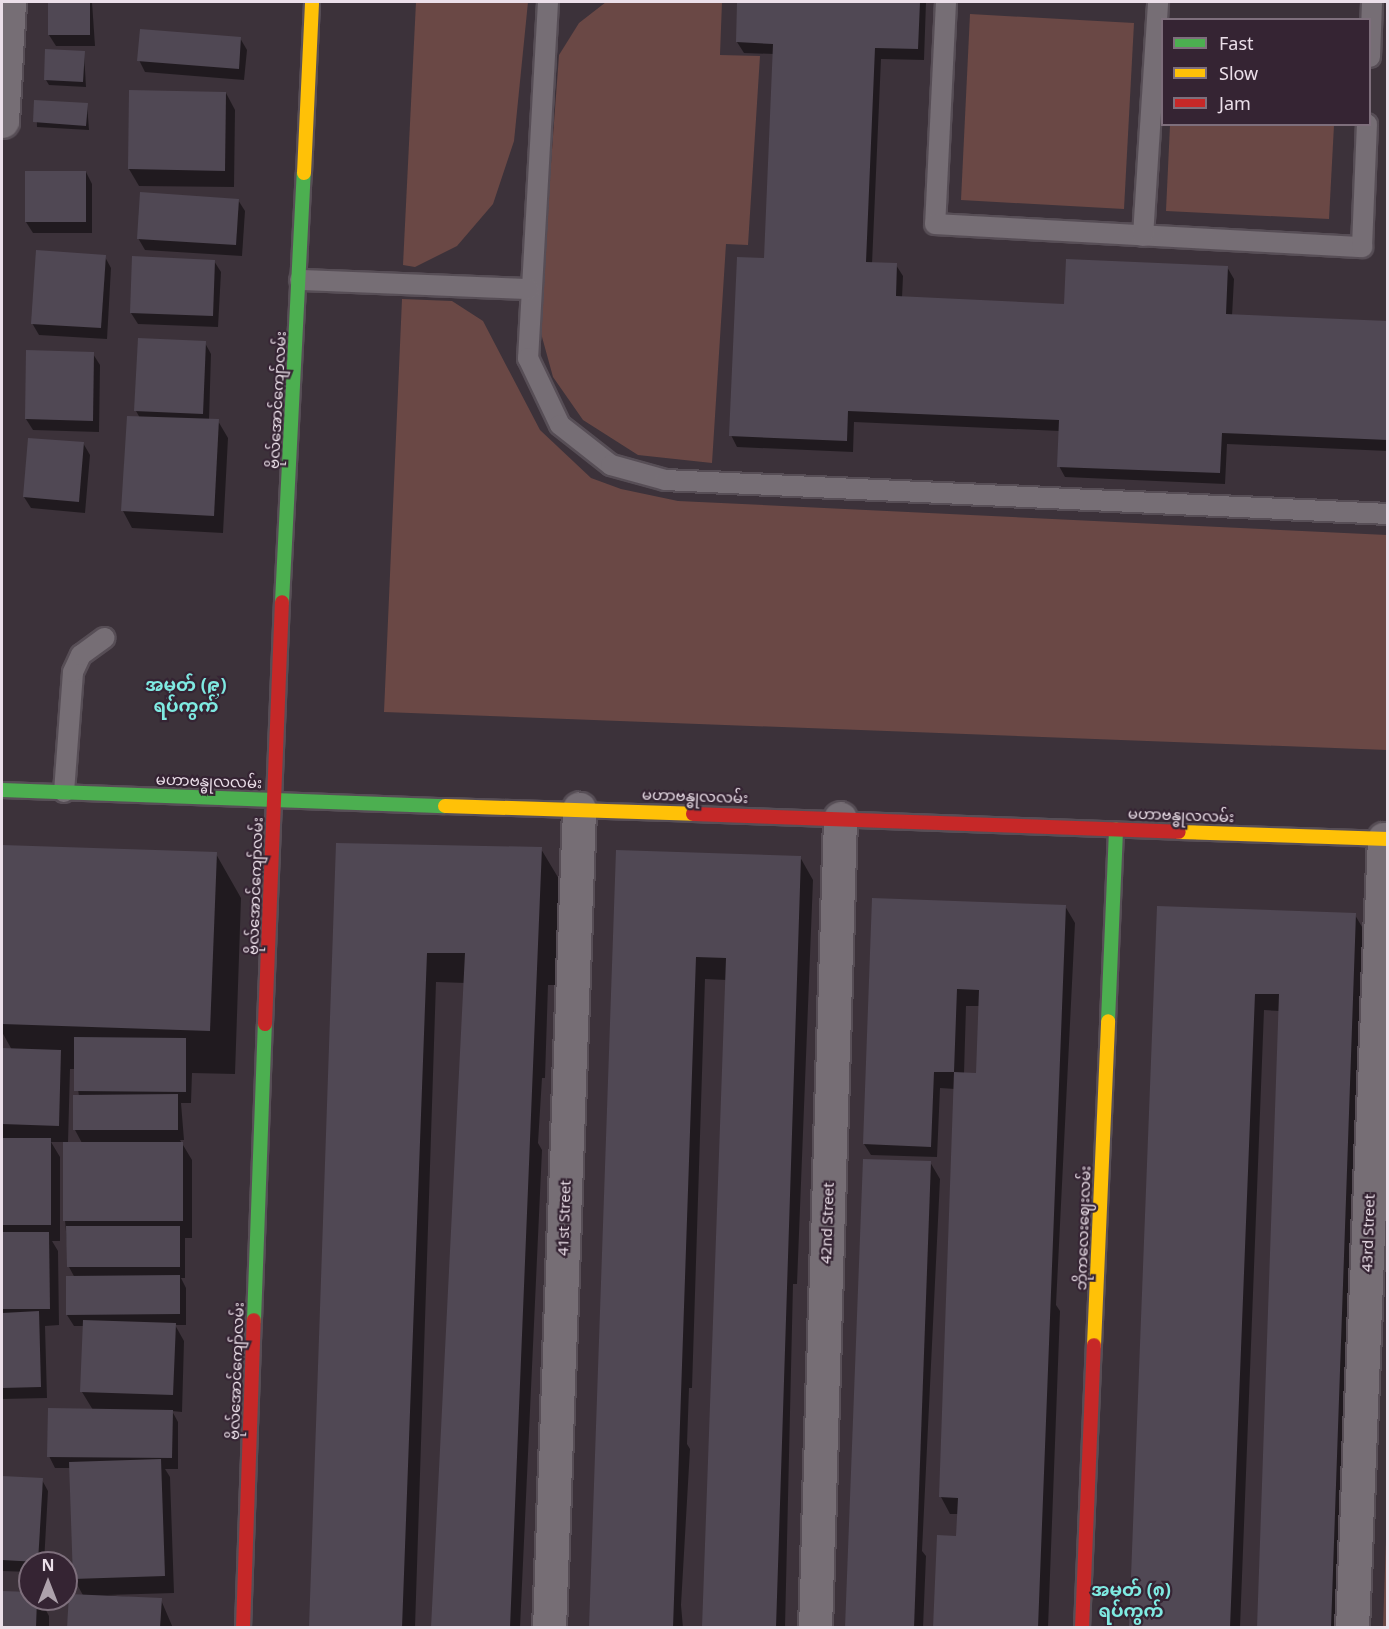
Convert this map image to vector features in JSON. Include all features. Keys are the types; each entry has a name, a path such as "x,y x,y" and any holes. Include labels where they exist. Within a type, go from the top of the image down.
{"main road":[{"name":"ဗိုလ်အောင်ကျော်လမ်း","path":"243,1628 275,801 312,2"},
{"name":"မဟာဗန္ဓုလလမ်း","path":"2,790 1386,839"},
{"name":"ဘိုကလေးဈေးလမ်း","path":"1082,1628 1116,829"}],"street":[{"path":"2,121 9,2"},
{"name":"41st Street","path":"549,1628 579,809"},
{"name":"42nd Street","path":"814,1628 840,818"},
{"name":"43rd Street","path":"1352,1628 1386,839"}],"lane":[{"path":"549,2 530,289 528,358 560,425 611,465 665,480 1388,514"},
{"path":"946,2 935,224 1362,247 1367,126"},
{"path":"1143,236 1158,2"},
{"path":"1352,2 1378,2"},
{"path":"1371,30 1372,2"},
{"path":"300,280 530,289"},
{"path":"64,792 73,672 81,655 104,638"}],"shaded area":[{"path":"416,2 528,2 514,141 493,204 457,246 415,267 403,265"},
{"path":"606,2 722,2 720,55 760,56 748,245 726,244 712,463 638,455 583,420 553,377 539,326 559,55 579,23"},
{"path":"970,14 1134,23 1124,209 961,200"},
{"path":"1170,126 1334,126 1329,219 1166,211"},
{"path":"402,299 452,301 483,321 540,430 591,478 621,489 678,501 1387,535 1387,750 384,712"},
{"path":"1387,1512 1388,1627 1383,1628 1383,1627"}],"building":[{"path":"48,2 90,2 90,35 48,35"},
{"path":"737,2 920,2 918,49 875,48 866,262 897,263 896,296 1064,304 1066,259 1228,266 1226,314 1388,321 1388,440 1222,433 1220,473 1057,467 1059,420 848,411 847,441 729,436 737,257 764,258 773,44 736,42"},
{"path":"140,29 241,37 239,69 137,61"},
{"path":"45,49 85,51 83,82 44,80"},
{"path":"129,90 226,92 225,171 128,169"},
{"path":"34,100 88,103 86,126 33,122"},
{"path":"25,171 86,171 86,222 25,222"},
{"path":"140,192 239,199 236,245 137,239"},
{"path":"36,250 106,255 101,328 31,324"},
{"path":"132,256 215,260 213,316 130,313"},
{"path":"138,338 206,341 203,414 134,411"},
{"path":"26,350 94,352 93,421 25,419"},
{"path":"127,416 219,419 214,516 121,511"},
{"path":"28,438 84,442 79,502 23,497"},
{"path":"336,843 542,847 510,1628 431,1628 465,953 427,953 402,1628 309,1628"},
{"path":"2,845 217,852 210,1031 2,1024"},
{"path":"616,850 801,856 776,1628 702,1628 726,958 696,957 673,1628 589,1628"},
{"path":"872,898 1066,905 1038,1628 933,1628 937,1535 956,1536 958,1498 939,1497 954,1072 934,1072 931,1147 863,1144","holes":["957,989 979,990 976,1073 954,1072"]},
{"path":"1157,906 1356,913 1331,1628 1257,1628 1279,994 1255,994 1230,1628 1129,1628"},
{"path":"74,1037 186,1038 186,1092 74,1091"},
{"path":"2,1048 61,1050 59,1126 2,1124"},
{"path":"178,1094 178,1130 73,1130 73,1095"},
{"path":"2,1138 51,1138 51,1225 2,1225"},
{"path":"63,1142 183,1142 183,1221 63,1221"},
{"path":"863,1159 931,1161 914,1628 845,1628"},
{"path":"66,1226 180,1226 180,1267 67,1267"},
{"path":"2,1232 49,1232 50,1309 2,1309"},
{"path":"180,1275 180,1314 66,1315 66,1276"},
{"path":"39,1311 41,1387 2,1388 2,1313"},
{"path":"83,1320 176,1323 173,1395 80,1392"},
{"path":"48,1408 173,1410 172,1458 47,1457"},
{"path":"161,1459 165,1576 78,1579 78,1551 72,1551 69,1462"},
{"path":"2,1476 43,1478 39,1551 18,1551 18,1561 2,1560"},
{"path":"2,1591 18,1592 18,1611 37,1611 36,1628 2,1628"},
{"path":"78,1594 162,1598 160,1628 67,1628 68,1611 78,1611"}],"traffic: fast":[{"path":"282,602 304,173"},
{"path":"2,790 445,806"},
{"path":"1108,1021 1116,829"},
{"path":"254,1320 265,1024"}],"traffic: slow":[{"path":"304,173 312,2"},
{"path":"445,806 693,814"},
{"path":"1179,832 1388,839"},
{"path":"1094,1345 1108,1021"}],"traffic: jam":[{"path":"265,1024 282,602"},
{"path":"693,814 1179,832"},
{"path":"243,1628 254,1320"},
{"path":"1082,1628 1094,1345"}],"district":[{"name":"အမှတ် (၉) ရပ်ကွက်","path":"186,695"},
{"name":"အမှတ် (၈) ရပ်ကွက်","path":"1131,1600"}]}
